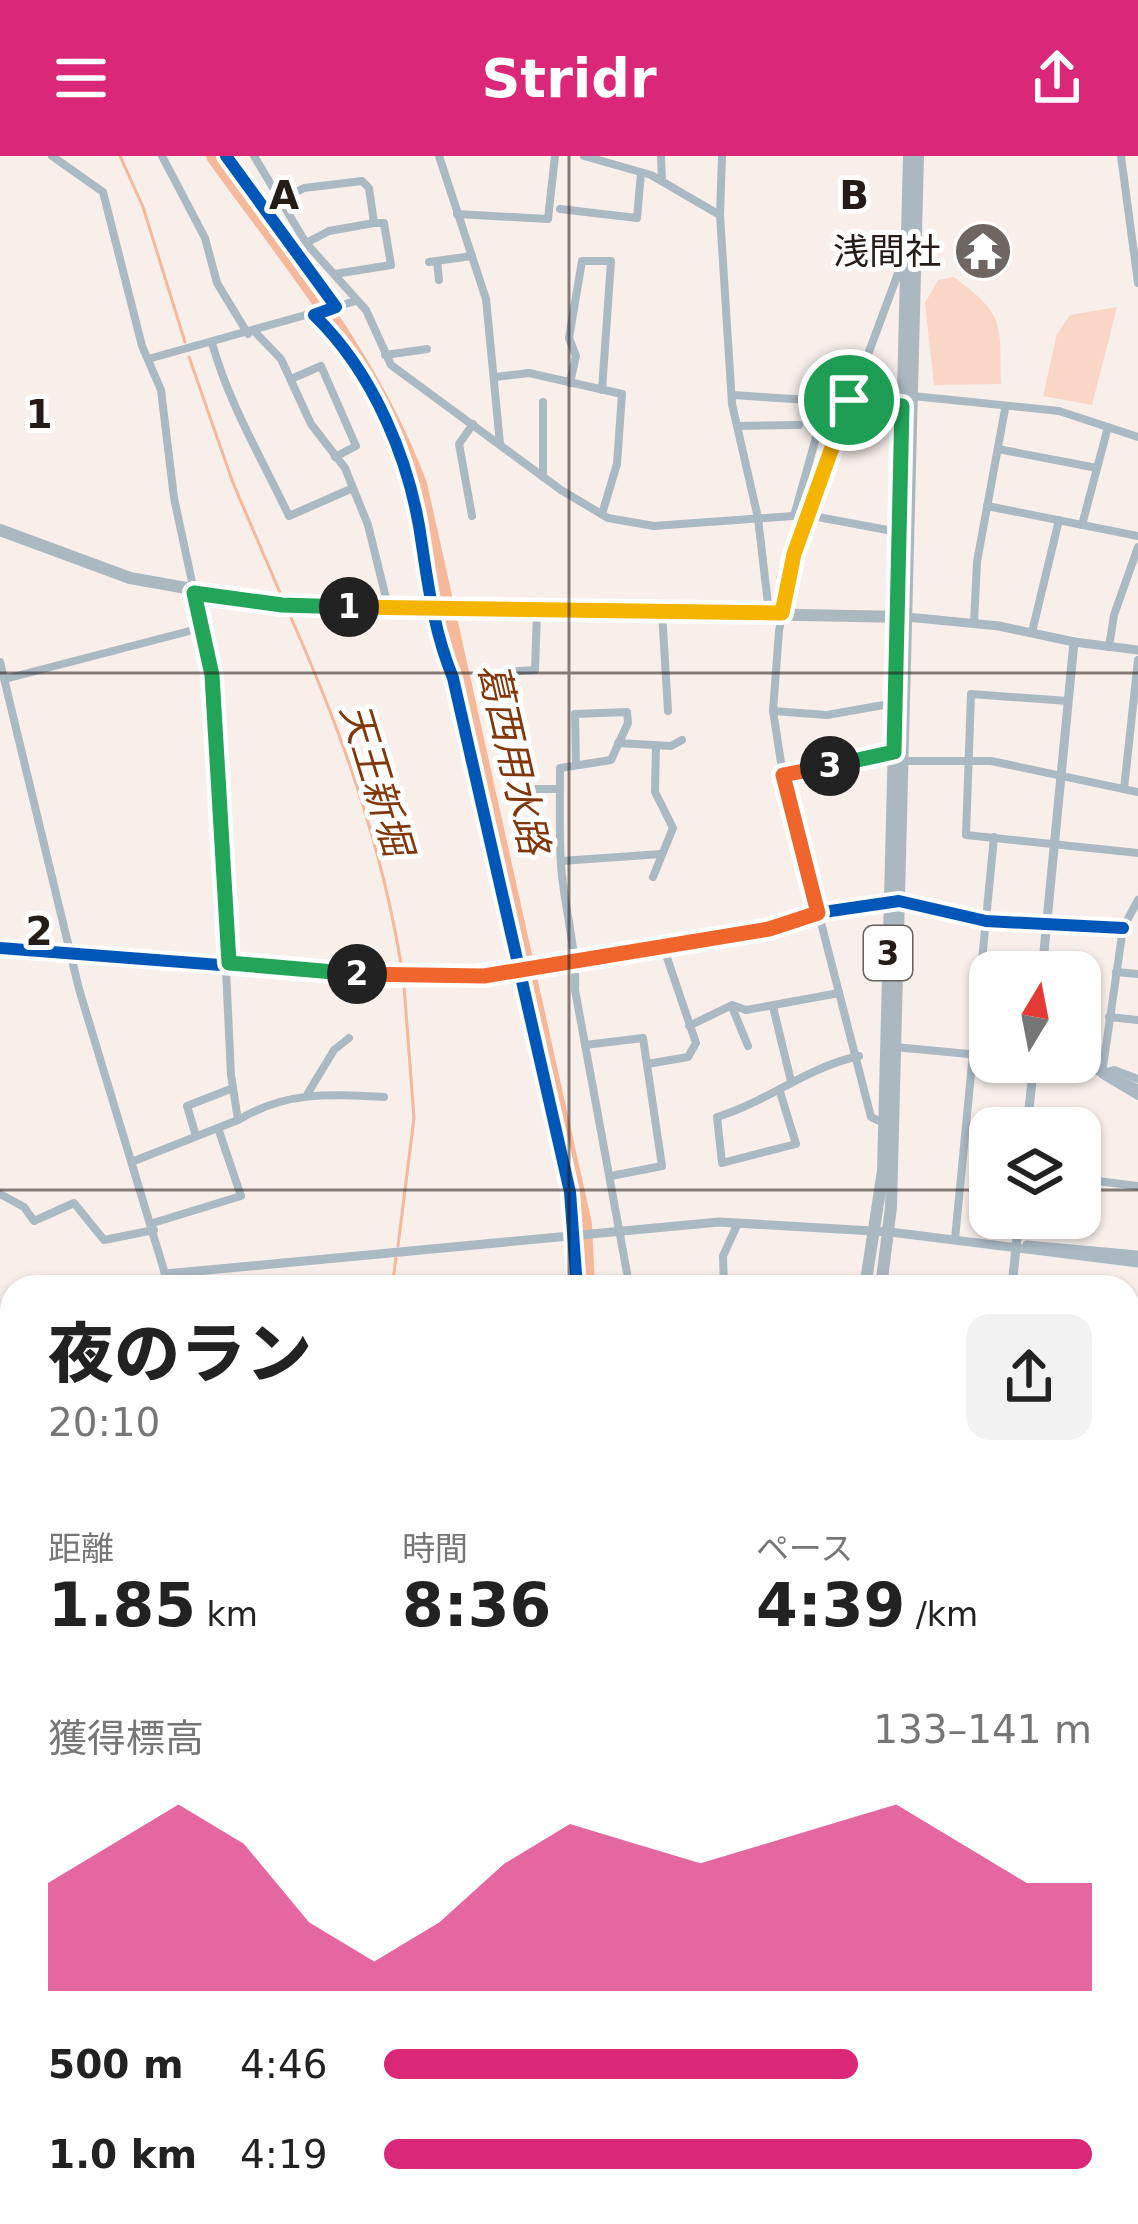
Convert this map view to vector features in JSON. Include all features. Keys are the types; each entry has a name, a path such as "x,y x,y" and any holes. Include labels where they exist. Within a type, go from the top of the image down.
{"main road":[{"name":"3","path":"898,756 895,703 902,617 898,532 907,401 909,156"},
{"name":"3","path":"869,1275 883,1231 918,156"},
{"path":"0,530 91,566 194,593 282,605 902,617"},
{"name":"3","path":"881,1275 895,1047 894,901"}],"street":[{"path":"52,156 104,192 148,359 161,391 212,675 238,1120"},
{"path":"162,156 205,238 218,283 252,333 281,359 311,424 353,488 388,608"},
{"path":"254,156 306,243 366,310 385,355 543,477 602,514 653,526 807,515 898,532"},
{"path":"439,156 485,299 500,444"},
{"path":"457,214 548,219 555,156"},
{"path":"584,156 662,181 719,214"},
{"path":"661,156 662,181"},
{"path":"722,156 719,214 732,394 775,613 772,711 783,775 871,1117 884,1123"},
{"path":"1121,156 1138,284"},
{"path":"560,209 637,218 641,173"},
{"path":"278,202 304,188 362,181 368,188 374,223"},
{"path":"306,243 329,231 384,223 391,265 334,274"},
{"path":"775,613 895,271 907,255"},
{"path":"439,280 433,262 472,256"},
{"path":"571,383 576,356 569,338 582,261 611,261 602,390"},
{"path":"148,359 356,301"},
{"path":"212,343 226,394 240,411 289,516 353,488"},
{"path":"385,355 427,349"},
{"path":"291,379 321,366 356,446 335,458"},
{"path":"495,377 529,373 623,396 617,464 602,514"},
{"path":"732,394 1059,411 1138,437"},
{"path":"794,516 827,398"},
{"path":"543,401 543,477"},
{"path":"974,622 987,506 1005,409"},
{"path":"472,516 459,443 473,424"},
{"path":"737,426 799,425"},
{"path":"1082,525 1108,427"},
{"path":"998,448 1097,468"},
{"path":"987,506 1137,533"},
{"path":"1032,632 1059,520"},
{"path":"1109,647 1138,548"},
{"path":"1126,579 1138,581"},
{"path":"536,612 535,670 506,672 531,789 560,789"},
{"path":"662,612 668,711"},
{"path":"902,617 974,622 1138,650"},
{"path":"4,679 201,628"},
{"path":"1044,951 1074,642"},
{"path":"1124,789 1138,660"},
{"path":"0,662 70,952 165,1274 621,1229 738,1223 883,1231 1138,1259"},
{"path":"1068,701 971,694 965,835 1138,853"},
{"path":"772,711 827,715 895,703"},
{"path":"576,766 575,714 627,712 611,760 576,766 560,768 561,862 576,959 574,990 627,1273"},
{"path":"618,743 656,745 682,740"},
{"path":"653,877 673,828 656,792 656,745"},
{"path":"783,775 898,756 970,762 1138,792"},
{"path":"983,951 994,837"},
{"path":"561,862 661,854"},
{"path":"0,948 388,978 523,969 769,929 818,913 894,901 986,921 1123,928"},
{"path":"1102,1074 1123,928 1136,907"},
{"path":"647,1064 688,1057 696,1043 662,944"},
{"path":"1116,972 1138,974"},
{"path":"688,1026 732,1005 773,1006 839,993"},
{"path":"732,1005 748,1046"},
{"path":"773,1006 791,1081"},
{"path":"1109,1017 1138,1020"},
{"path":"585,1046 640,1035 647,1064 662,1166 611,1176"},
{"path":"308,1093 334,1050 349,1038"},
{"path":"895,1047 969,1054"},
{"path":"780,1092 796,1144 722,1163 717,1117 780,1092 820,1065 859,1056"},
{"path":"1102,1074 1114,1070 1138,1079"},
{"path":"1102,1074 1138,1093"},
{"path":"955,1239 970,1083"},
{"path":"196,1136 187,1106 233,1088"},
{"path":"134,1161 238,1120 264,1104 308,1093 384,1097"},
{"path":"0,1194 24,1207 34,1221 74,1203 104,1240 153,1227 241,1196 218,1127"},
{"path":"1101,1182 1138,1186"},
{"path":"724,1275 723,1256 738,1223"},
{"path":"1013,1275 1016,1239"}],"shaded area":[{"path":"954,277 983,301 996,321 1001,384 934,385 925,303 938,280"},
{"path":"1117,307 1092,405 1043,396 1057,334 1070,315"}],"waterway":[{"name":"天王新堀","path":"120,156 143,207 185,342"},
{"name":"葛西用水路","path":"214,156 353,353 419,484 584,1224 586,1275"},
{"name":"天王新堀","path":"189,357 233,483 281,595"},
{"name":"天王新堀","path":"288,611 357,787 383,877 402,970"},
{"name":"天王新堀","path":"398,1246 414,1118 404,986"},
{"name":"天王新堀","path":"394,1275 396,1258"}],"cycle path":[{"path":"226,156 336,307 314,315 372,391 409,482 433,613 453,678 570,1192 576,1275"},
{"path":"0,948 388,978 456,977 769,929 817,913 899,901 986,921 1123,928"}],"place":[{"name":"浅間社","path":"983,251"}],"route":[{"path":"849,400 902,406 894,752 783,775 818,913 769,929 484,976 388,978 229,963 212,675 194,593 310,607 782,613 794,554 849,400"}]}
